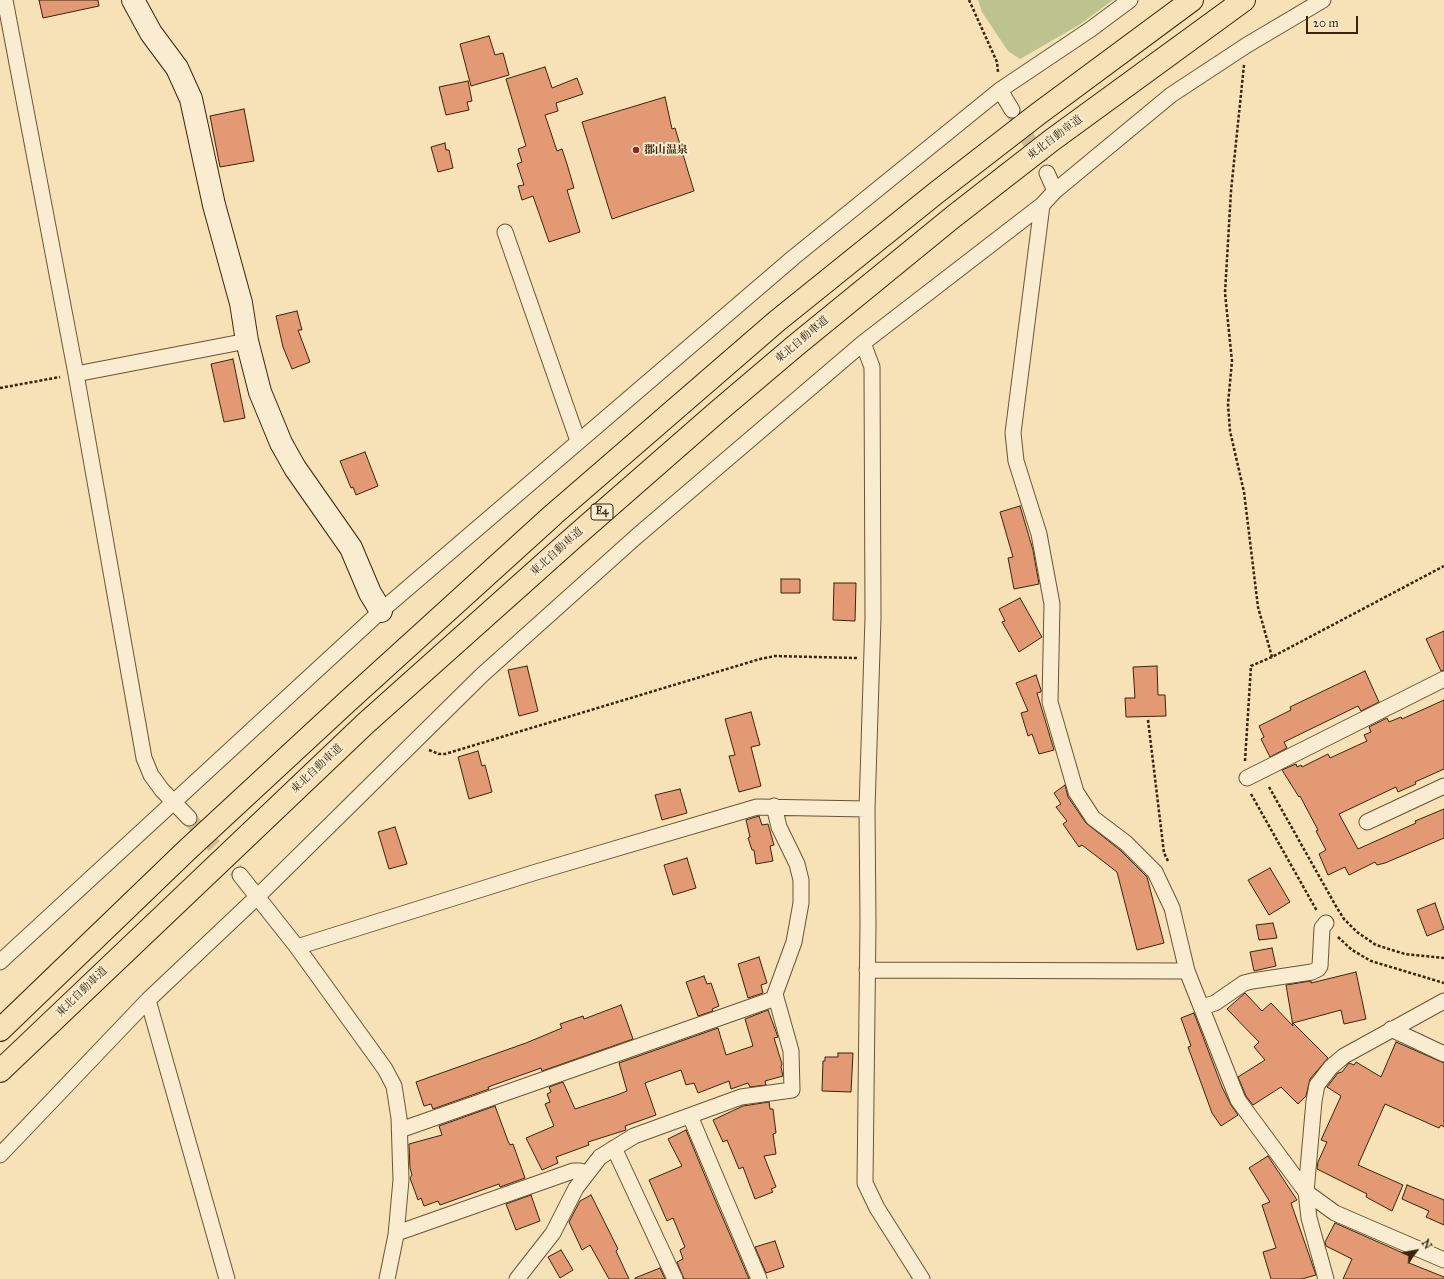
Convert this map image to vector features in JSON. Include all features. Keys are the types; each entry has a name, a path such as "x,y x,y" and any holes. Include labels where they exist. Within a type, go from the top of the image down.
{"highway":[{"name":"E4","path":"0,1030 187,850 354,696 554,514 771,326 936,192 1032,118 1192,0"},
{"name":"東北自動車道","path":"0,1071 366,723 567,543 716,413 795,346 959,212 1052,140 1244,0"}],"street":[{"path":"5,0 76,374 144,758 151,775 174,803 189,818"},
{"path":"132,0 151,33 177,68 191,98 214,205 242,303 247,341 260,392 281,443 311,493 351,548 370,594 381,611"},
{"path":"0,962 381,611 794,257 1000,90 1091,29 1130,0"},
{"path":"0,1155 148,1000 257,897 482,675 637,536 863,343 1042,205 1055,191 1171,95 1247,45 1323,0"},
{"path":"1000,90 1012,110"},
{"path":"1047,173 1055,191"},
{"path":"1042,205 1013,433 1016,461 1039,534 1052,604 1050,702 1076,792 1093,818 1126,843 1155,872 1172,908 1187,971 1238,1100 1306,1192 1335,1212 1444,1260"},
{"path":"505,232 578,441"},
{"path":"76,374 247,341"},
{"path":"863,343 872,367 872,658 867,809 865,1183 877,1208 922,1279"},
{"path":"1247,778 1444,679"},
{"path":"1367,822 1444,786"},
{"path":"297,946 533,873 758,807 774,806 867,809"},
{"path":"523,1276 554,1233 576,1188 600,1157 634,1136 741,1097 792,1090 791,1051 775,994 794,942 801,904 801,880 797,864 779,827 774,806"},
{"path":"240,875 297,946 385,1068 394,1086 400,1130 401,1180 396,1233 387,1279"},
{"path":"1202,1007 1215,1003 1244,983 1312,972 1318,968 1320,966 1322,928 1326,923"},
{"path":"867,970 1187,971"},
{"path":"400,1130 776,998"},
{"path":"148,1000 227,1279"},
{"path":"1326,1279 1309,1218 1306,1192 1314,1101 1317,1085 1338,1061 1391,1029 1444,1001"},
{"path":"1391,1029 1444,1054"},
{"path":"690,1116 759,1279"},
{"path":"614,1148 675,1279"},
{"path":"396,1233 573,1171 580,1171 587,1174"}],"path":[{"path":"969,0 998,62 1000,90"},
{"path":"1247,45 1231,191 1225,285 1232,362 1228,404 1230,431 1244,492 1258,607 1272,657"},
{"path":"0,388 76,374"},
{"path":"1444,566 1272,657 1251,666 1245,755 1249,791 1326,923 1352,950 1372,961 1444,983"},
{"path":"416,740 432,752 445,754 734,666 775,656 872,658"},
{"path":"1148,720 1164,853 1170,866"},
{"path":"1268,787 1337,908 1344,919 1357,932 1376,945 1405,954 1444,958"}],"green space":[{"path":"978,0 1113,0 1079,25 1020,59 1008,51 982,12"}],"building":[{"path":"39,0 98,0 99,6 43,18"},
{"path":"489,36 495,55 503,53 509,75 471,86 460,44"},
{"path":"545,67 552,88 577,78 583,94 556,103 558,111 545,115 557,151 562,149 567,164 574,188 567,190 580,232 549,242 533,196 522,200 518,186 524,185 517,164 522,162 518,149 526,146 506,79"},
{"path":"468,81 472,101 467,102 469,110 446,115 439,87"},
{"name":"郡山温泉","path":"665,97 672,129 675,128 694,191 612,219 582,122"},
{"path":"244,109 254,161 220,167 210,116"},
{"path":"445,143 446,150 449,150 453,168 438,172 431,147"},
{"path":"297,311 302,330 298,330 310,362 292,369 283,347 276,316"},
{"path":"233,359 245,418 224,422 211,364"},
{"path":"365,452 378,486 356,495 353,487 351,488 340,461"},
{"path":"1020,506 1033,550 1039,584 1014,589 1008,558 1013,557 1000,512"},
{"path":"781,579 800,579 800,593 781,593"},
{"path":"834,583 856,583 855,621 833,620"},
{"path":"1020,598 1042,637 1019,652 1002,622 1005,621 999,609"},
{"path":"1444,631 1444,670 1441,671 1426,639"},
{"path":"527,666 538,711 519,716 508,670"},
{"path":"1157,666 1158,695 1165,695 1166,716 1126,717 1125,698 1135,698 1133,667"},
{"path":"1365,671 1379,702 1361,711 1358,706 1284,742 1287,748 1270,757 1261,739 1264,737 1259,726 1291,710 1290,707"},
{"path":"1036,675 1041,690 1041,692 1037,693 1054,750 1039,754 1032,734 1028,736 1021,713 1028,711 1016,683"},
{"path":"1444,700 1444,769 1415,782 1416,784 1398,792 1396,787 1339,814 1358,849 1416,823 1415,821 1444,809 1444,838 1385,863 1377,865 1375,862 1349,875 1345,867 1328,875 1319,854 1326,850 1316,831 1318,830 1300,796 1299,797 1282,770 1296,764 1297,767 1301,765 1302,767 1328,754 1330,758 1367,741 1364,735 1371,732 1369,727 1387,718 1389,722 1401,717 1402,719"},
{"path":"751,712 760,745 751,747 761,786 739,792 729,756 735,755 725,719"},
{"path":"478,751 482,766 485,765 492,792 469,799 458,757"},
{"path":"1065,785 1068,797 1086,823 1120,850 1147,877 1164,943 1137,950 1117,872 1082,845 1079,847 1063,824 1067,821 1056,807 1061,804 1054,793"},
{"path":"680,789 687,813 662,820 655,795"},
{"path":"759,816 762,825 768,824 774,845 770,846 773,861 756,864 754,850 752,850 748,838 750,837 746,820"},
{"path":"395,827 407,864 389,869 378,832"},
{"path":"687,858 696,888 673,895 664,865"},
{"path":"1270,868 1290,902 1269,915 1248,880"},
{"path":"1435,903 1444,929 1427,936 1417,910"},
{"path":"1273,923 1277,938 1259,940 1256,925"},
{"path":"1272,948 1276,966 1254,971 1250,952"},
{"path":"759,957 767,983 761,985 763,993 748,998 738,964"},
{"path":"1356,972 1366,1019 1344,1024 1341,1010 1293,1023 1328,1058 1310,1079 1306,1096 1298,1104 1281,1087 1253,1105 1246,1096 1238,1077 1265,1060 1254,1047 1259,1042 1227,1009 1245,993 1262,1011 1271,1003 1293,1026 1286,985 1311,981 1311,983"},
{"path":"704,976 707,984 711,983 719,1006 712,1009 713,1011 698,1016 686,982"},
{"path":"621,1005 633,1039 542,1071 541,1068 433,1109 431,1104 424,1106 416,1082 526,1043 562,1028 560,1024 583,1016 584,1019"},
{"path":"768,1010 778,1037 774,1038 782,1064 781,1067 783,1076 765,1081 766,1085 750,1087 748,1083 731,1089 729,1081 698,1093 694,1083 686,1085 681,1070 645,1083 656,1115 625,1126 626,1130 588,1142 589,1145 556,1157 558,1163 542,1170 526,1138 554,1126 545,1104 550,1102 547,1094 551,1092 549,1087 563,1082 575,1109 617,1095 627,1091 619,1063 718,1028 726,1055 753,1046 745,1019"},
{"path":"1194,1013 1222,1087 1238,1115 1221,1126 1212,1113 1188,1047 1191,1046 1181,1018"},
{"path":"1396,1042 1444,1063 1444,1127 1441,1125 1439,1128 1385,1104 1358,1165 1403,1185 1392,1211 1366,1197 1367,1194 1317,1169 1318,1162 1327,1142 1321,1140 1341,1096 1327,1087 1338,1073 1342,1072 1349,1063 1354,1065 1356,1062 1381,1077"},
{"path":"838,1053 853,1053 851,1092 822,1091 823,1061 825,1061 825,1057 838,1057"},
{"path":"769,1102 770,1109 773,1109 776,1133 773,1134 776,1154 764,1156 776,1187 771,1189 773,1192 755,1199 743,1167 739,1169 727,1140 723,1142 713,1120 743,1106"},
{"path":"495,1106 508,1141 510,1145 513,1144 525,1178 500,1187 499,1184 440,1205 438,1201 424,1206 421,1198 418,1200 410,1178 412,1175 410,1168 409,1144 442,1135 439,1126"},
{"path":"686,1130 749,1279 684,1279 677,1262 683,1259 680,1250 685,1247 673,1218 667,1221 649,1180 682,1166 668,1139"},
{"path":"1268,1156 1297,1200 1291,1203 1316,1275 1302,1279 1271,1279 1263,1252 1276,1248 1262,1205 1270,1202 1249,1168"},
{"path":"1407,1185 1444,1200 1444,1225 1426,1217 1429,1211 1402,1199"},
{"path":"531,1195 540,1221 516,1230 506,1204"},
{"path":"591,1195 618,1249 616,1251 629,1279 609,1279 590,1245 582,1250 569,1222 580,1201"},
{"path":"1335,1223 1412,1257 1409,1263 1444,1277 1444,1279 1343,1279 1352,1259 1326,1246 1325,1242"},
{"path":"775,1241 784,1267 766,1273 755,1247"},
{"path":"561,1250 573,1270 560,1278 548,1257"},
{"path":"660,1268 665,1279 635,1279 635,1278"}],"tunnel":[{"path":"1012,110 1047,173"},
{"path":"189,818 240,875"}],"place":[{"name":"郡山温泉","path":"636,150"}]}
